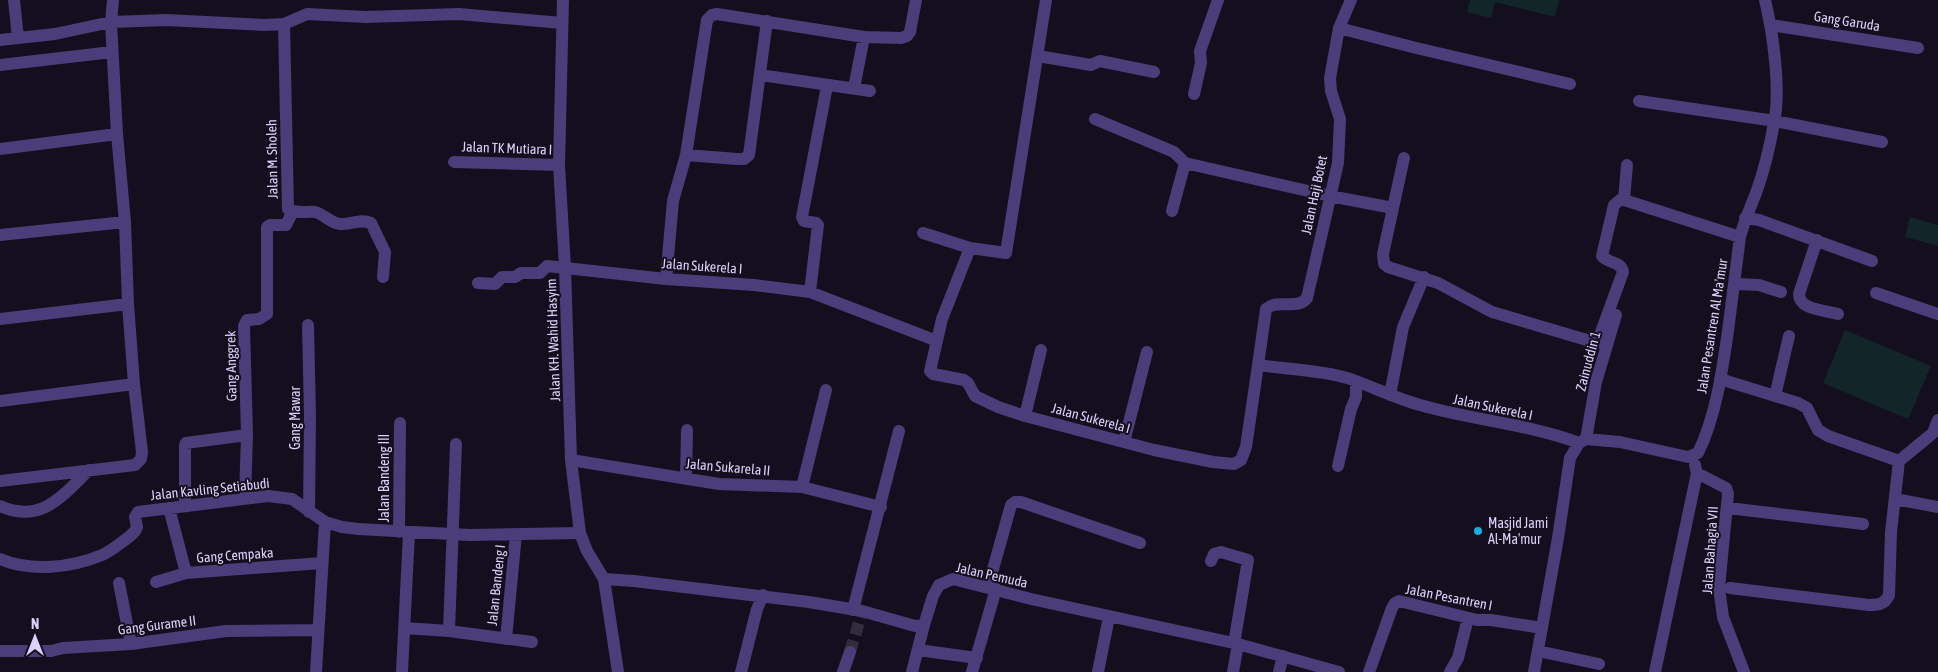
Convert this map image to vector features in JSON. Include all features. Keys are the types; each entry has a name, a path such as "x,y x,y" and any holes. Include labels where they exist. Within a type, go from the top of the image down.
{"street":[{"path":"14,0 18,38"},
{"path":"0,481 135,465 141,459 142,452 134,384 128,304 125,222 117,134 111,22 113,0"},
{"name":"Jalan KH. Wahid Hasyim","path":"563,0 560,165 566,267 572,460 580,532 587,551 604,579 618,672"},
{"path":"666,279 673,201 686,155 707,20 712,15 717,14 864,37 902,38 910,32 916,0"},
{"path":"923,233 970,248 1006,253 1046,0"},
{"path":"1194,94 1201,62 1200,51 1218,0"},
{"name":"Jalan Haji Botet","path":"1258,365 1266,309 1275,304 1300,304 1307,298 1338,163 1340,119 1331,91 1330,78 1339,28 1351,0"},
{"name":"Jalan Pesantren Al Ma'mur","path":"1693,456 1698,453 1704,442 1720,379 1735,284 1740,237 1745,218 1756,193 1775,121 1776,91 1771,25 1765,0"},
{"path":"0,40 55,34 111,22 166,20 244,25 284,24 307,14 366,17 459,14 562,23"},
{"path":"686,155 744,159 750,155 767,21"},
{"name":"Jalan M. Sholeh","path":"284,24 288,209 293,212 316,212 338,224 359,221 371,223 385,252 384,277"},
{"name":"Gang Garuda","path":"1771,25 1918,48"},
{"path":"1339,28 1570,84"},
{"path":"854,88 864,37"},
{"path":"0,65 112,52"},
{"path":"1038,56 1091,65 1100,61 1154,72"},
{"path":"760,75 827,86 854,88 870,92"},
{"path":"810,292 818,225 804,221 802,217 827,86"},
{"path":"1639,101 1775,121 1882,142"},
{"path":"1095,119 1174,152 1185,163 1330,196 1393,208"},
{"path":"0,149 117,134"},
{"path":"1390,395 1403,327 1424,277 1388,267 1384,264 1383,254 1404,158"},
{"name":"Jalan TK Mutiara I","path":"454,162 560,165"},
{"path":"1172,211 1185,163"},
{"path":"1627,165 1624,200 1740,237"},
{"name":"Zainuddin 1","path":"1424,277 1492,312 1597,343 1623,272 1622,267 1604,259 1602,252 1614,205 1620,200 1624,200"},
{"name":"Gang Anggrek","path":"245,498 247,435 244,326 247,320 259,319 267,314 267,227 286,225 293,212"},
{"path":"1745,218 1759,220 1872,261"},
{"path":"0,235 125,222"},
{"path":"1817,240 1798,294 1799,299 1804,305 1838,314"},
{"path":"937,341 951,293 970,248"},
{"name":"Jalan Sukerela I","path":"478,283 495,284 502,277 514,277 521,273 540,273 547,266 810,292 937,341 930,371 934,374 964,380 968,383 975,396 998,407 1124,442 1213,462 1234,464 1241,460 1246,447 1258,365 1338,376 1419,405 1582,441"},
{"path":"1735,284 1759,285 1781,292"},
{"name":"Zainuddin 1","path":"1582,441 1596,382 1620,303 1616,293"},
{"path":"1876,293 1938,314"},
{"path":"0,319 128,304"},
{"name":"Gang Mawar","path":"308,325 310,407 309,512"},
{"path":"1775,396 1788,336"},
{"path":"1025,416 1041,350"},
{"path":"1124,442 1147,352"},
{"path":"1720,379 1798,403 1807,408 1814,426 1828,436 1899,461"},
{"path":"1338,466 1351,409 1356,397 1356,381"},
{"path":"0,400 134,384"},
{"path":"802,487 826,390"},
{"path":"1730,588 1869,605 1880,605 1886,601 1889,595 1891,532 1899,461 1933,433 1938,420"},
{"name":"Jalan Bandeng III","path":"400,423 404,532"},
{"path":"686,479 687,430"},
{"path":"859,612 880,507 899,431"},
{"path":"186,505 186,443 247,435"},
{"path":"1534,672 1570,458 1582,441 1620,442 1681,456 1693,456 1697,473 1656,672"},
{"path":"449,631 456,444"},
{"name":"Jalan Sukarela II","path":"572,460 720,484 802,487 880,507"},
{"path":"0,506 14,512 33,513 61,497 89,470"},
{"name":"Jalan Bahagia VII","path":"1697,473 1726,488 1728,508 1719,588 1723,617 1744,672"},
{"name":"Jalan Kavling Setiabudi","path":"0,559 27,567 50,567 75,563 103,555 134,533 137,527 134,517 138,512 268,496 292,499 325,522 342,527 452,534 580,532"},
{"path":"1895,499 1938,507"},
{"path":"972,672 977,658 1011,505 1015,502 1021,502 1140,543"},
{"name":"Gang Cempaka","path":"169,508 186,573 322,564"},
{"path":"1728,508 1863,524"},
{"path":"316,672 325,522"},
{"path":"402,672 404,532"},
{"name":"Jalan Bandeng I","path":"506,639 516,534"},
{"path":"1211,561 1214,554 1221,552 1248,560 1233,672"},
{"path":"156,582 186,573"},
{"path":"604,579 763,595 859,612 915,626 924,625"},
{"name":"Jalan Pemuda","path":"912,672 933,596 940,585 953,579 1031,599 1236,644 1339,672"},
{"path":"119,583 131,644"},
{"path":"741,672 757,609 763,595"},
{"name":"Jalan Pesantren I","path":"1368,672 1395,603 1408,603 1468,618 1542,628"},
{"path":"1098,672 1110,617"},
{"path":"1450,672 1458,658 1468,618"},
{"path":"404,628 449,631 532,642"},
{"name":"Gang Gurame II","path":"0,651 51,651 63,648 131,644 226,631 318,630"},
{"path":"918,650 977,658"},
{"path":"1538,651 1599,664"},
{"path":"843,672 850,652"},
{"path":"1279,672 1283,656"}],"green space":[{"path":"1470,0 1559,0 1555,17 1495,2 1491,18 1467,12"},
{"path":"1910,217 1938,225 1938,246 1905,237"},
{"path":"1845,330 1931,366 1908,419 1823,383"}],"tunnel":[{"path":"850,652 861,616"}],"place":[{"name":"Masjid Jami Al-Ma'mur","path":"1478,531"}]}
